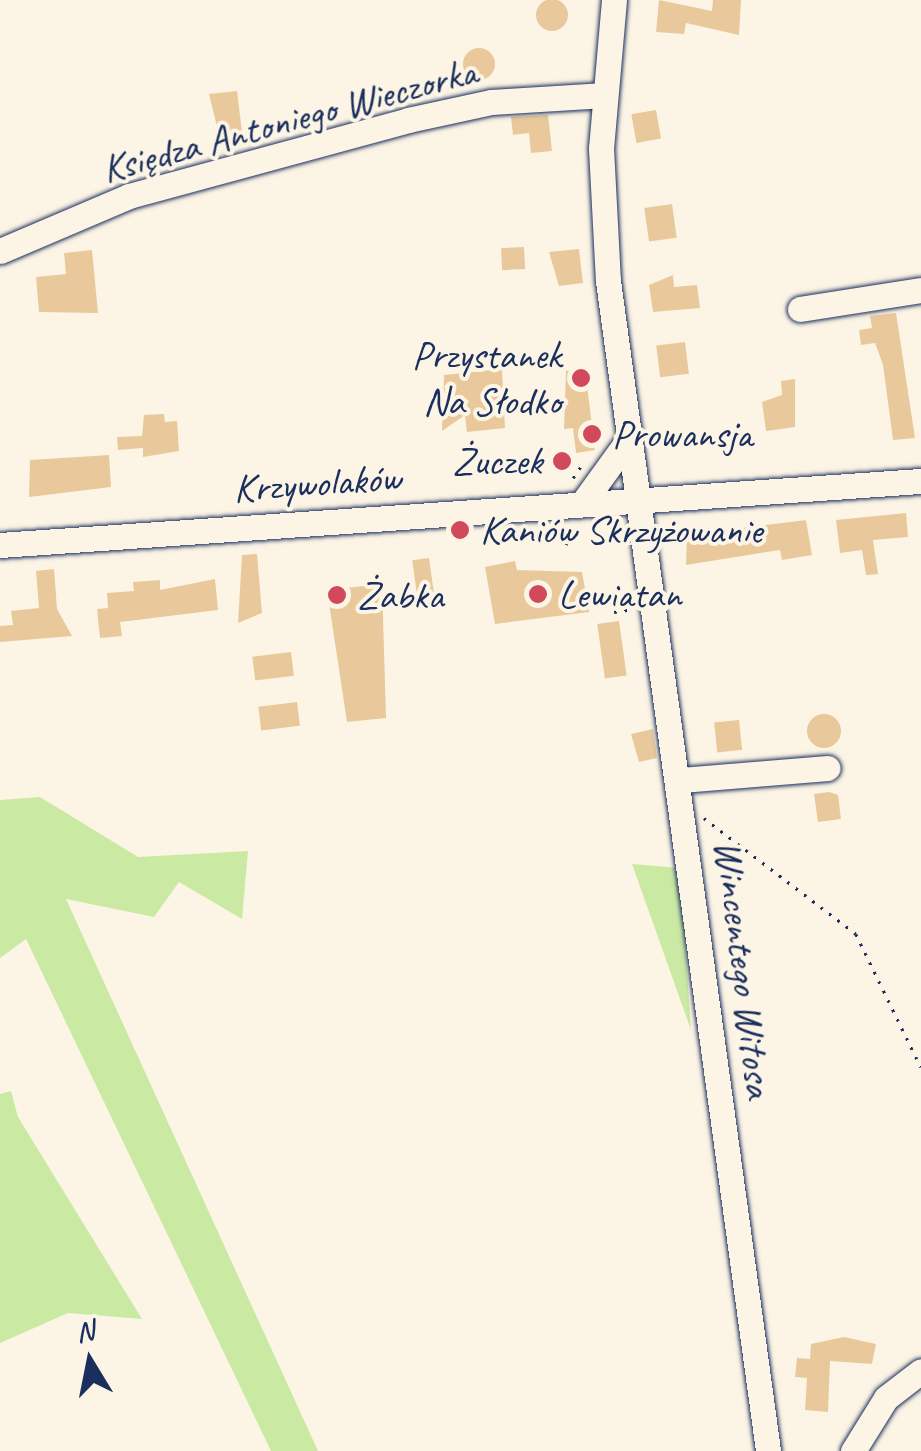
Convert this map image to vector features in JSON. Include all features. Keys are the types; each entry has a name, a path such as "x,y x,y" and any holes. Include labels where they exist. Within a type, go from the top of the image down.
{"street":[{"name":"Wincentego Witosa","path":"614,0 605,95 603,230 682,790 768,1451"},
{"name":"Księdza Antoniego Wieczorka","path":"0,251 129,196 408,120 491,102 605,95"},
{"path":"800,308 921,290"},
{"path":"584,501 631,436"},
{"name":"Krzywolaków","path":"0,545 640,497 921,481"},
{"path":"682,790 828,768"},
{"path":"852,1451 886,1398 921,1372"}],"path":[{"path":"682,790 856,934 921,1067"}],"green space":[{"path":"40,797 138,857 248,851 242,919 179,882 154,917 66,899 318,1451 271,1451 26,939 0,958 0,800"},
{"path":"632,864 680,868 691,1030"},
{"path":"11,1091 18,1117 142,1319 68,1313 0,1343 0,1094"}],"building":[{"path":"552,-1 563,4 568,15 563,26 552,31 541,26 536,15 541,4"},
{"path":"659,0 712,11 713,0 741,0 739,35 686,23 684,34 656,32"},
{"path":"479,48 491,52 495,64 491,76 479,80 467,76 463,64 467,52"},
{"path":"237,91 242,132 219,135 209,94"},
{"path":"656,110 661,139 636,143 631,114"},
{"path":"548,115 552,151 531,153 529,133 513,135 511,117"},
{"path":"672,204 677,238 649,242 644,208"},
{"path":"524,247 525,269 502,270 501,248"},
{"path":"579,249 583,283 559,286 549,252"},
{"path":"92,250 98,313 39,312 36,277 66,274 64,253"},
{"path":"673,275 674,287 697,285 700,308 653,312 649,285"},
{"path":"896,313 915,438 893,440 883,365 875,343 861,345 859,330 872,328 870,316"},
{"path":"685,342 689,374 660,377 656,346"},
{"path":"502,369 505,428 467,432 465,415 442,431 444,375"},
{"path":"585,369 595,450 576,453 573,428 564,429 566,371"},
{"path":"795,379 795,427 766,431 762,402 782,395 781,381"},
{"path":"164,414 165,422 177,421 179,451 143,457 143,448 118,450 117,437 142,436 144,415"},
{"path":"109,455 111,487 29,497 30,460"},
{"path":"906,513 908,537 873,540 878,574 866,575 862,550 840,553 836,520"},
{"path":"806,520 812,555 782,560 780,550 686,565 687,535"},
{"path":"257,554 262,613 238,623 242,555"},
{"path":"429,558 434,595 417,597 412,560"},
{"name":"Lewiatan","path":"515,561 517,570 582,572 589,612 495,624 485,567"},
{"path":"54,569 57,609 72,636 0,642 0,626 13,625 11,611 39,608 36,571"},
{"path":"215,579 218,610 120,622 122,636 100,638 97,609 108,608 107,593 134,591 133,582 160,580 160,590"},
{"path":"382,584 386,718 347,722 327,590"},
{"path":"619,621 627,675 605,679 597,624"},
{"path":"291,652 294,676 255,681 252,657"},
{"path":"297,702 300,726 261,731 258,707"},
{"path":"824,714 836,719 841,731 836,743 824,748 812,743 807,731 812,719"},
{"path":"739,720 742,750 717,752 714,723"},
{"path":"653,729 657,758 639,762 631,734"},
{"path":"814,794 838,795 841,819 818,822"},
{"path":"844,1337 876,1344 872,1364 830,1361 828,1412 805,1410 807,1378 795,1377 797,1358 810,1359 811,1344"}],"place":[{"name":"Przystanek Na Słodko","path":"581,378"},
{"name":"Prowansja","path":"592,434"},
{"name":"Żuczek","path":"562,461"},
{"name":"Kaniów Skrzyżowanie","path":"460,530"},
{"name":"Lewiatan","path":"538,594"},
{"name":"Żabka","path":"337,595"}]}
